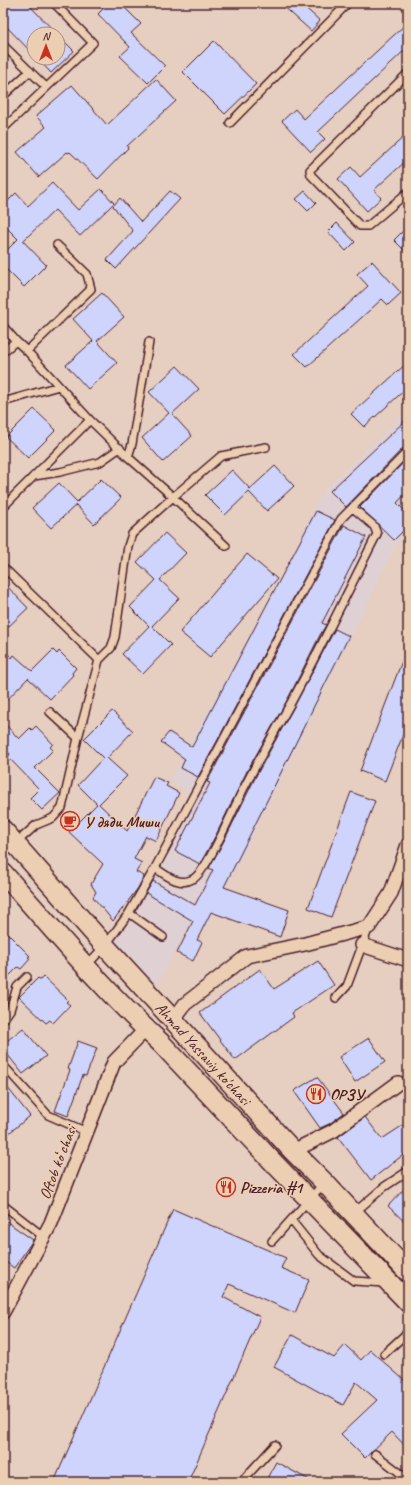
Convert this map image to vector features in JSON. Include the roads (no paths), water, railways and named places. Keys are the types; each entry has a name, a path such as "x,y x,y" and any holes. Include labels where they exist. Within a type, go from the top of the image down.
{"main road":[{"name":"Ahmad Yassaviy ko'chasi","path":"3,830 105,946 293,1151 354,1213 408,1272"},
{"name":"Ahmad Yassaviy ko'chasi","path":"3,873 86,966 408,1302"}],"street":[{"path":"173,1020 185,1004 247,956 305,944 370,927 391,893 408,845"},
{"path":"362,945 408,960"},
{"name":"Oftob koʻchasi","path":"3,1312 51,1223 114,1062 146,1029"},
{"path":"293,1151 333,1131 398,1083"}],"lane":[{"path":"3,129 93,43 54,3"},
{"path":"230,123 348,3"},
{"path":"3,45 46,87"},
{"path":"3,96 30,71"},
{"path":"408,73 310,170 311,174 360,226 368,226 408,192"},
{"path":"27,351 91,289 87,274 57,246"},
{"path":"3,326 90,420 226,546"},
{"path":"3,352 16,341"},
{"path":"128,456 132,444 149,342"},
{"path":"3,402 59,386"},
{"path":"3,507 90,420"},
{"path":"16,843 36,825 53,818 62,808 78,738 99,660 111,648 115,637 128,546 132,534 221,456 266,447"},
{"path":"34,476 60,472 100,462 120,448"},
{"path":"86,966 105,946 129,914 341,519 408,451"},
{"path":"155,868 177,881 186,882 194,879 220,837 245,785 293,699 377,534 374,526 353,508"},
{"path":"3,567 99,660"},
{"path":"50,712 78,738"},
{"path":"129,914 163,937"},
{"path":"336,998 347,986 370,927"},
{"path":"3,1020 10,1010 17,987 27,977"},
{"path":"3,1065 48,1115 86,1132"},
{"path":"354,1213 384,1186 408,1171"},
{"path":"272,1241 325,1183"},
{"path":"3,1205 44,1237"},
{"path":"291,1220 319,1255 354,1281 391,1283"},
{"path":"384,1354 408,1332"},
{"path":"241,1482 275,1445"},
{"path":"375,1454 408,1479"}],"place":[{"name":"У дяди Миши","path":"70,821"},
{"name":"ОРЗУ","path":"316,1094"},
{"name":"Pizzeria #1","path":"226,1187"}]}
